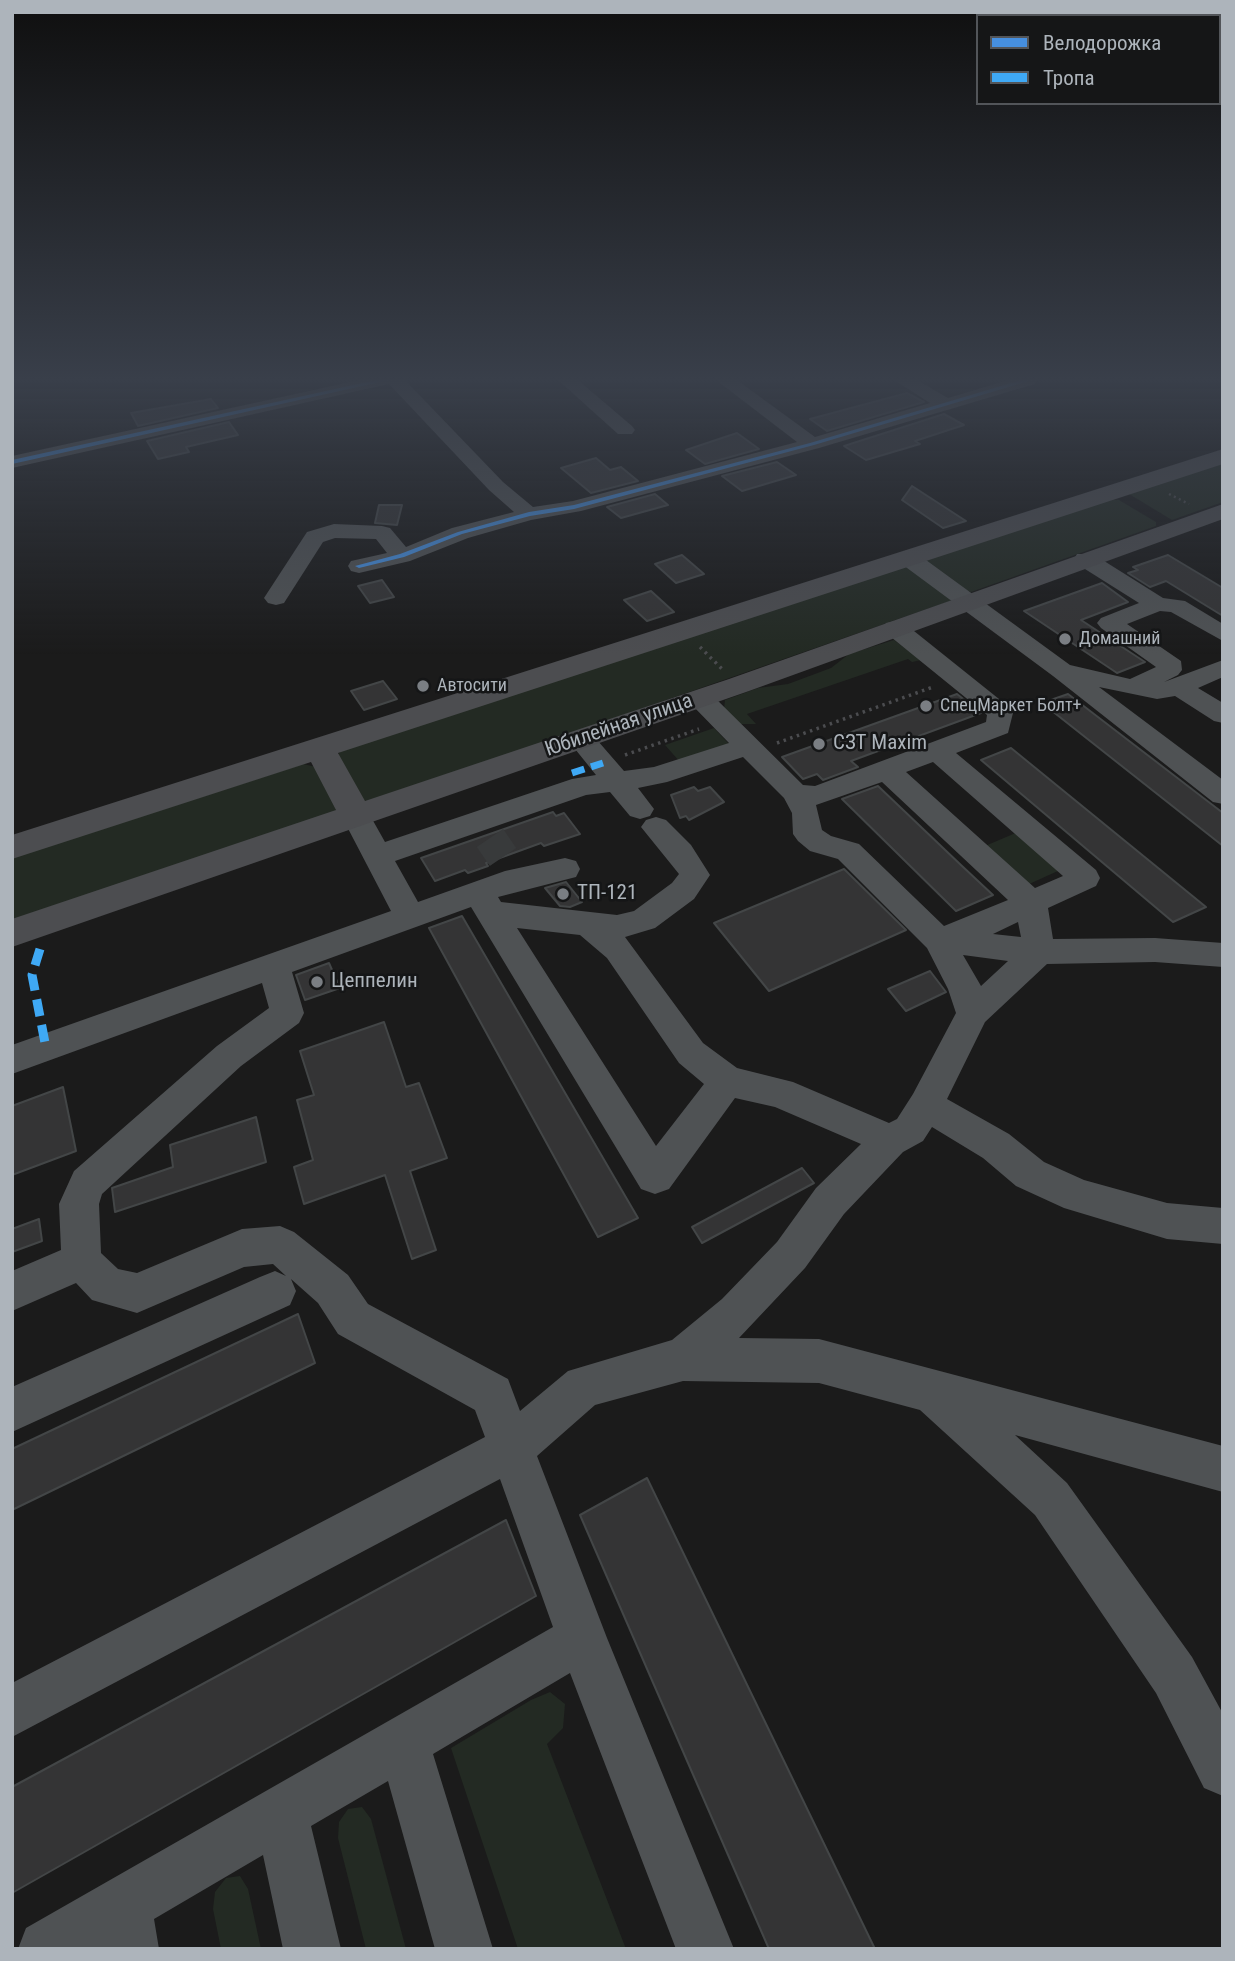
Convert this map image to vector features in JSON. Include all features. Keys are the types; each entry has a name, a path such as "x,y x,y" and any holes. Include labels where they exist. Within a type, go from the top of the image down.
{"main road":[{"path":"12,847 1175,472"},
{"path":"1114,491 1177,527"},
{"name":"Юбилейная улица","path":"12,933 700,698 1177,527 1211,510"},
{"path":"319,748 357,817"}],"street":[{"path":"482,472 529,514"},
{"path":"359,566 402,556 460,533 529,514 574,507 708,472"},
{"path":"276,598 314,537 334,531 382,533 402,556"},
{"path":"907,557 1062,671 1223,795"},
{"path":"1085,559 1157,604 1177,606 1223,634"},
{"path":"1133,687 1169,670 1168,661 1110,622 1157,604"},
{"path":"794,793 817,796 999,727 1000,713 940,672 895,628"},
{"path":"1062,671 1157,691 1179,687 1222,668"},
{"path":"1179,687 1223,715"},
{"path":"700,698 750,741 794,793 806,813 807,834 821,844 848,851 938,940 965,988 973,1013"},
{"path":"12,1060 410,917 485,903 617,927 644,920 684,891 695,875 680,852 581,739"},
{"path":"727,1081 655,1177 485,903 497,849 582,786 657,776 750,741"},
{"path":"357,817 410,917"},
{"path":"378,856 497,849 565,869"},
{"path":"683,1359 737,1313 791,1255 830,1200 890,1140 910,1130 926,1105 973,1013 1039,952 1031,903 975,929 938,940"},
{"path":"587,923 618,949 691,1053 727,1081 780,1093 890,1140"},
{"path":"274,966 287,1013 229,1056 88,1183 79,1204 81,1261 107,1286 137,1293 242,1248 280,1245 332,1289 353,1319 492,1395 582,1638 705,1949"},
{"path":"926,1105 996,1146 1030,1174 1079,1196 1167,1221 1223,1226"},
{"path":"12,1291 81,1261"},
{"path":"12,1410 275,1291"},
{"path":"12,1711 513,1447 583,1386 683,1359 819,1361 1223,1469"},
{"path":"931,1391 1051,1499 1174,1675 1223,1769"},
{"path":"47,1949 127,1927 281,1813 582,1638"},
{"path":"403,1742 464,1949"},
{"path":"281,1813 312,1949"}],"lane":[{"path":"886,770 1031,903 1085,878 937,751"},
{"path":"938,940 1039,952 1155,950 1223,955"}],"path":[{"path":"1167,492 1211,510"},
{"path":"692,639 730,676"},
{"path":"750,741 940,672"}],"shaded area":[{"path":"1197,472 1223,472 1223,502 1172,520 1129,494"},
{"path":"1109,499 1119,500 1156,522 1156,526 971,592 962,589 925,564 926,559"},
{"path":"903,566 913,567 951,595 950,601 374,802 359,800 335,759 342,749"},
{"path":"894,640 921,660 912,662 908,659 747,714 756,724 740,724 724,709 725,700 758,688 788,684 831,668 849,654"},
{"path":"714,728 729,744 680,762 665,745"},
{"path":"303,764 316,767 338,808 330,815 12,920 12,858"},
{"path":"1018,832 1060,870 1027,885 985,846"},
{"path":"550,1692 565,1704 563,1728 547,1744 626,1949 518,1949 451,1748 531,1700"},
{"path":"362,1807 371,1819 406,1949 366,1949 338,1838 339,1822 348,1809"},
{"path":"240,1876 248,1889 261,1949 221,1949 213,1909 215,1892 226,1878"}],"building":[{"path":"565,472 626,472 638,481 591,493"},
{"path":"740,472 791,472 796,475 742,491 722,476"},
{"path":"912,486 966,521 943,528 902,500"},
{"path":"655,494 668,505 621,518 607,507"},
{"path":"379,505 402,505 397,525 375,523"},
{"path":"682,555 704,574 676,583 655,564"},
{"path":"1168,555 1223,588 1223,616 1166,581 1150,587 1128,573 1138,570 1133,567"},
{"path":"382,580 394,597 370,603 358,586"},
{"path":"1102,583 1128,602 1081,620 1145,662 1117,673 1024,611"},
{"path":"651,591 674,612 647,621 624,600"},
{"path":"383,681 397,699 364,710 351,691"},
{"path":"957,694 981,713 851,761 858,767 823,780 817,774 803,779 782,757"},
{"path":"1068,694 1223,813 1223,846 1042,703"},
{"path":"1011,748 1206,907 1173,922 981,760"},
{"path":"878,786 993,895 956,911 842,799"},
{"path":"694,787 698,791 710,787 724,802 689,820 686,816 680,818 671,795"},
{"path":"553,812 556,816 564,813 580,834 544,846 541,843 486,863 488,866 468,873 465,870 435,881 421,858"},
{"path":"844,869 906,930 769,991 714,923"},
{"name":"ТП-121","path":"566,882 582,902 570,907 560,906 545,888"},
{"path":"462,916 638,1218 598,1237 429,928"},
{"name":"Цеппелин","path":"329,963 340,988 305,1000 296,975"},
{"path":"930,971 946,992 906,1011 888,989"},
{"path":"384,1022 406,1087 419,1083 447,1158 410,1171 436,1250 412,1259 385,1175 304,1204 294,1167 313,1160 297,1100 314,1095 300,1051"},
{"path":"63,1087 76,1151 12,1175 12,1106"},
{"path":"256,1117 266,1162 115,1212 112,1188 173,1167 170,1145"},
{"path":"802,1168 814,1183 702,1243 692,1227"},
{"path":"39,1219 42,1241 12,1252 12,1229"},
{"path":"298,1314 315,1363 12,1510 12,1449"},
{"path":"647,1478 875,1949 769,1949 580,1515"},
{"path":"506,1520 536,1596 12,1893 12,1787"}],"tunnel":[{"path":"490,838 503,857"}],"marked path":[{"path":"572,773 603,763"},
{"path":"40,949 32,975 46,1048"}],"cycle path":[{"path":"359,566 402,556 460,533 529,514 574,507 708,472"}],"place":[{"name":"Домашний","path":"1065,639"},
{"name":"Автосити","path":"423,686"},
{"name":"СпецМаркет Болт+","path":"926,706"},
{"name":"СЗТ Maxim","path":"819,744"},
{"name":"ТП-121","path":"563,894"},
{"name":"Цеппелин","path":"317,982"}]}
